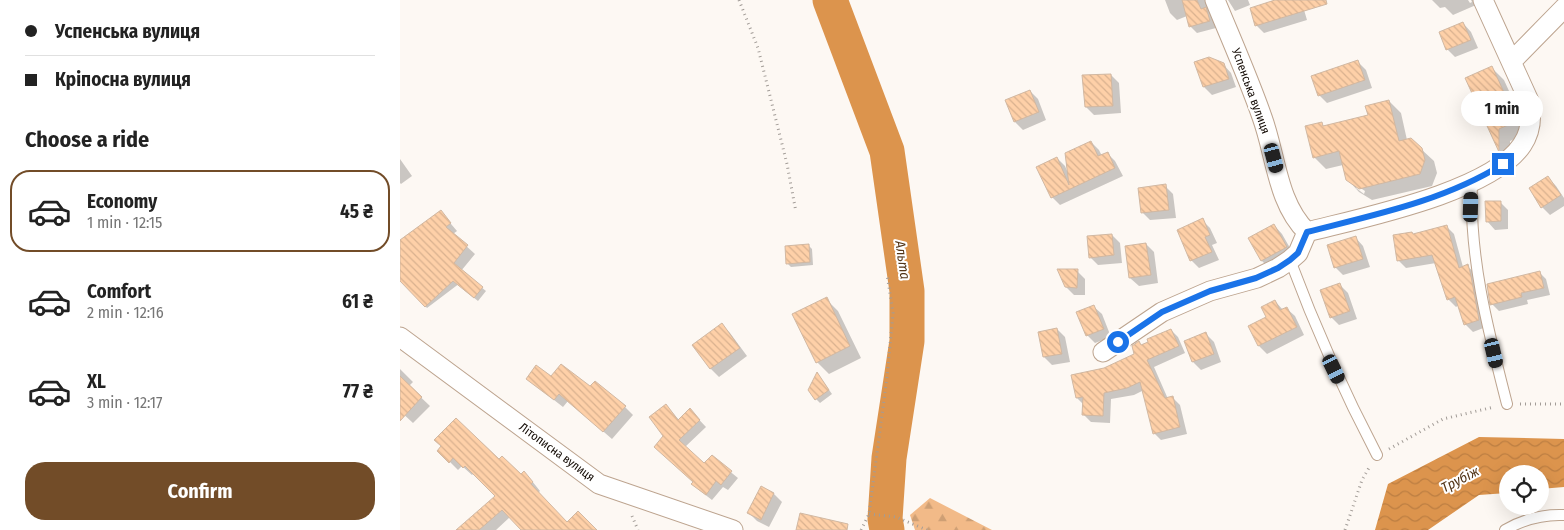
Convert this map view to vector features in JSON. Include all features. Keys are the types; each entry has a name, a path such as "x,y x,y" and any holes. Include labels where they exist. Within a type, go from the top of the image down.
{"street":[{"name":"Успенська вулиця","path":"1215,0 1263,119 1289,208 1297,222 1307,232"},
{"path":"1103,352 1162,312 1210,291 1256,278 1290,260 1302,246 1307,232 1450,192 1472,182 1516,154 1528,133 1531,112 1530,101 1483,0"},
{"path":"1512,61 1564,8"},
{"name":"Літописна вулиця","path":"400,337 600,484 733,530"}],"lane":[{"path":"1472,182 1471,216 1479,290 1507,404"},
{"path":"1290,260 1313,322 1377,455"},
{"path":"1505,530 1539,516 1564,515"}],"path":[{"path":"738,0 758,48 787,164 796,212"},
{"path":"861,530 869,514 887,377 893,313 887,274"},
{"path":"1345,530 1362,480 1377,455 1443,419 1507,404 1564,404"},
{"path":"869,514 896,517 927,530"}],"green space":[{"path":"930,498 992,530 915,530 910,515"}],"water":[{"name":"Трубіж","path":"1479,437 1564,439 1564,487 1549,488 1549,465 1499,465 1499,494 1479,495 1428,530 1375,530 1388,484"}],"building":[{"path":"1182,0 1197,0 1201,9 1206,7 1210,21 1189,27"},
{"path":"1275,0 1326,0 1327,4 1255,26 1250,8"},
{"path":"1463,22 1471,40 1446,50 1439,32"},
{"path":"1209,57 1224,63 1229,79 1203,87 1194,62"},
{"path":"1358,60 1365,80 1318,96 1311,76"},
{"path":"1492,66 1517,121 1499,129 1499,152 1465,78"},
{"path":"1111,74 1113,106 1085,107 1082,75"},
{"path":"1030,90 1039,112 1014,122 1005,100"},
{"path":"1389,100 1399,141 1411,138 1422,148 1425,160 1420,174 1359,189 1346,180 1339,151 1313,158 1305,126 1322,122 1323,126 1368,115 1365,106"},
{"path":"1091,141 1098,156 1108,152 1115,168 1051,198 1036,167 1057,157 1069,185 1065,153"},
{"path":"1548,176 1561,195 1541,208 1529,188"},
{"path":"1166,184 1169,210 1141,213 1138,188"},
{"path":"1485,201 1501,201 1501,221 1486,222"},
{"path":"441,210 451,223 446,227 468,245 454,263 483,287 474,298 453,281 425,307 400,281 400,240"},
{"path":"1203,218 1210,235 1205,237 1212,252 1190,261 1177,230"},
{"path":"1274,224 1287,247 1261,261 1248,238"},
{"path":"1447,225 1459,268 1468,264 1479,320 1464,325 1455,297 1447,300 1432,255 1397,261 1393,235 1412,232 1413,234"},
{"path":"1112,234 1114,255 1089,258 1087,236"},
{"path":"1356,236 1363,259 1334,268 1327,245"},
{"path":"1146,243 1151,275 1129,278 1125,246"},
{"path":"809,244 810,262 786,264 785,246"},
{"path":"1057,269 1078,269 1077,288 1065,287"},
{"path":"1540,271 1544,288 1521,293 1522,297 1490,305 1487,284"},
{"path":"1340,283 1350,311 1330,318 1320,290"},
{"path":"827,297 850,346 816,363 792,314"},
{"path":"1275,300 1280,310 1287,307 1297,327 1258,346 1248,326 1266,317 1261,307"},
{"path":"1094,305 1104,329 1086,336 1076,312"},
{"path":"722,323 740,348 710,369 692,345"},
{"path":"1057,328 1062,354 1043,357 1038,332"},
{"path":"1171,329 1179,346 1147,360 1165,398 1173,396 1180,427 1153,434 1140,382 1127,388 1104,393 1103,416 1082,415 1083,397 1076,398 1071,375 1104,368 1134,354 1132,346 1139,341 1141,345 1148,342 1147,339"},
{"path":"1206,332 1214,354 1192,362 1184,341"},
{"path":"561,364 590,386 595,381 626,406 603,432 559,394 554,400 526,379 536,365 551,376"},
{"path":"817,372 829,390 815,400 808,390"},
{"path":"400,376 422,397 400,421"},
{"path":"666,404 678,420 690,408 700,420 679,440 704,463 712,455 732,471 721,485 716,481 706,495 691,484 693,482 654,447 663,436 649,417"},
{"path":"456,418 499,459 502,456 521,474 524,471 533,482 531,484 567,522 578,511 597,530 521,530 502,510 479,530 456,530 495,496 465,466 463,468 453,458 449,463 437,451 441,446 434,440"},
{"path":"761,486 774,493 761,520 747,513"},
{"path":"800,513 848,524 847,530 796,530"}],"waterway":[{"name":"Альта","path":"830,0 887,151 907,291 907,341 889,458 885,519 887,530"}],"route":[{"path":"1118,342 1162,312 1210,291 1256,278 1278,268 1298,253 1307,232 1450,192 1503,164"}]}
